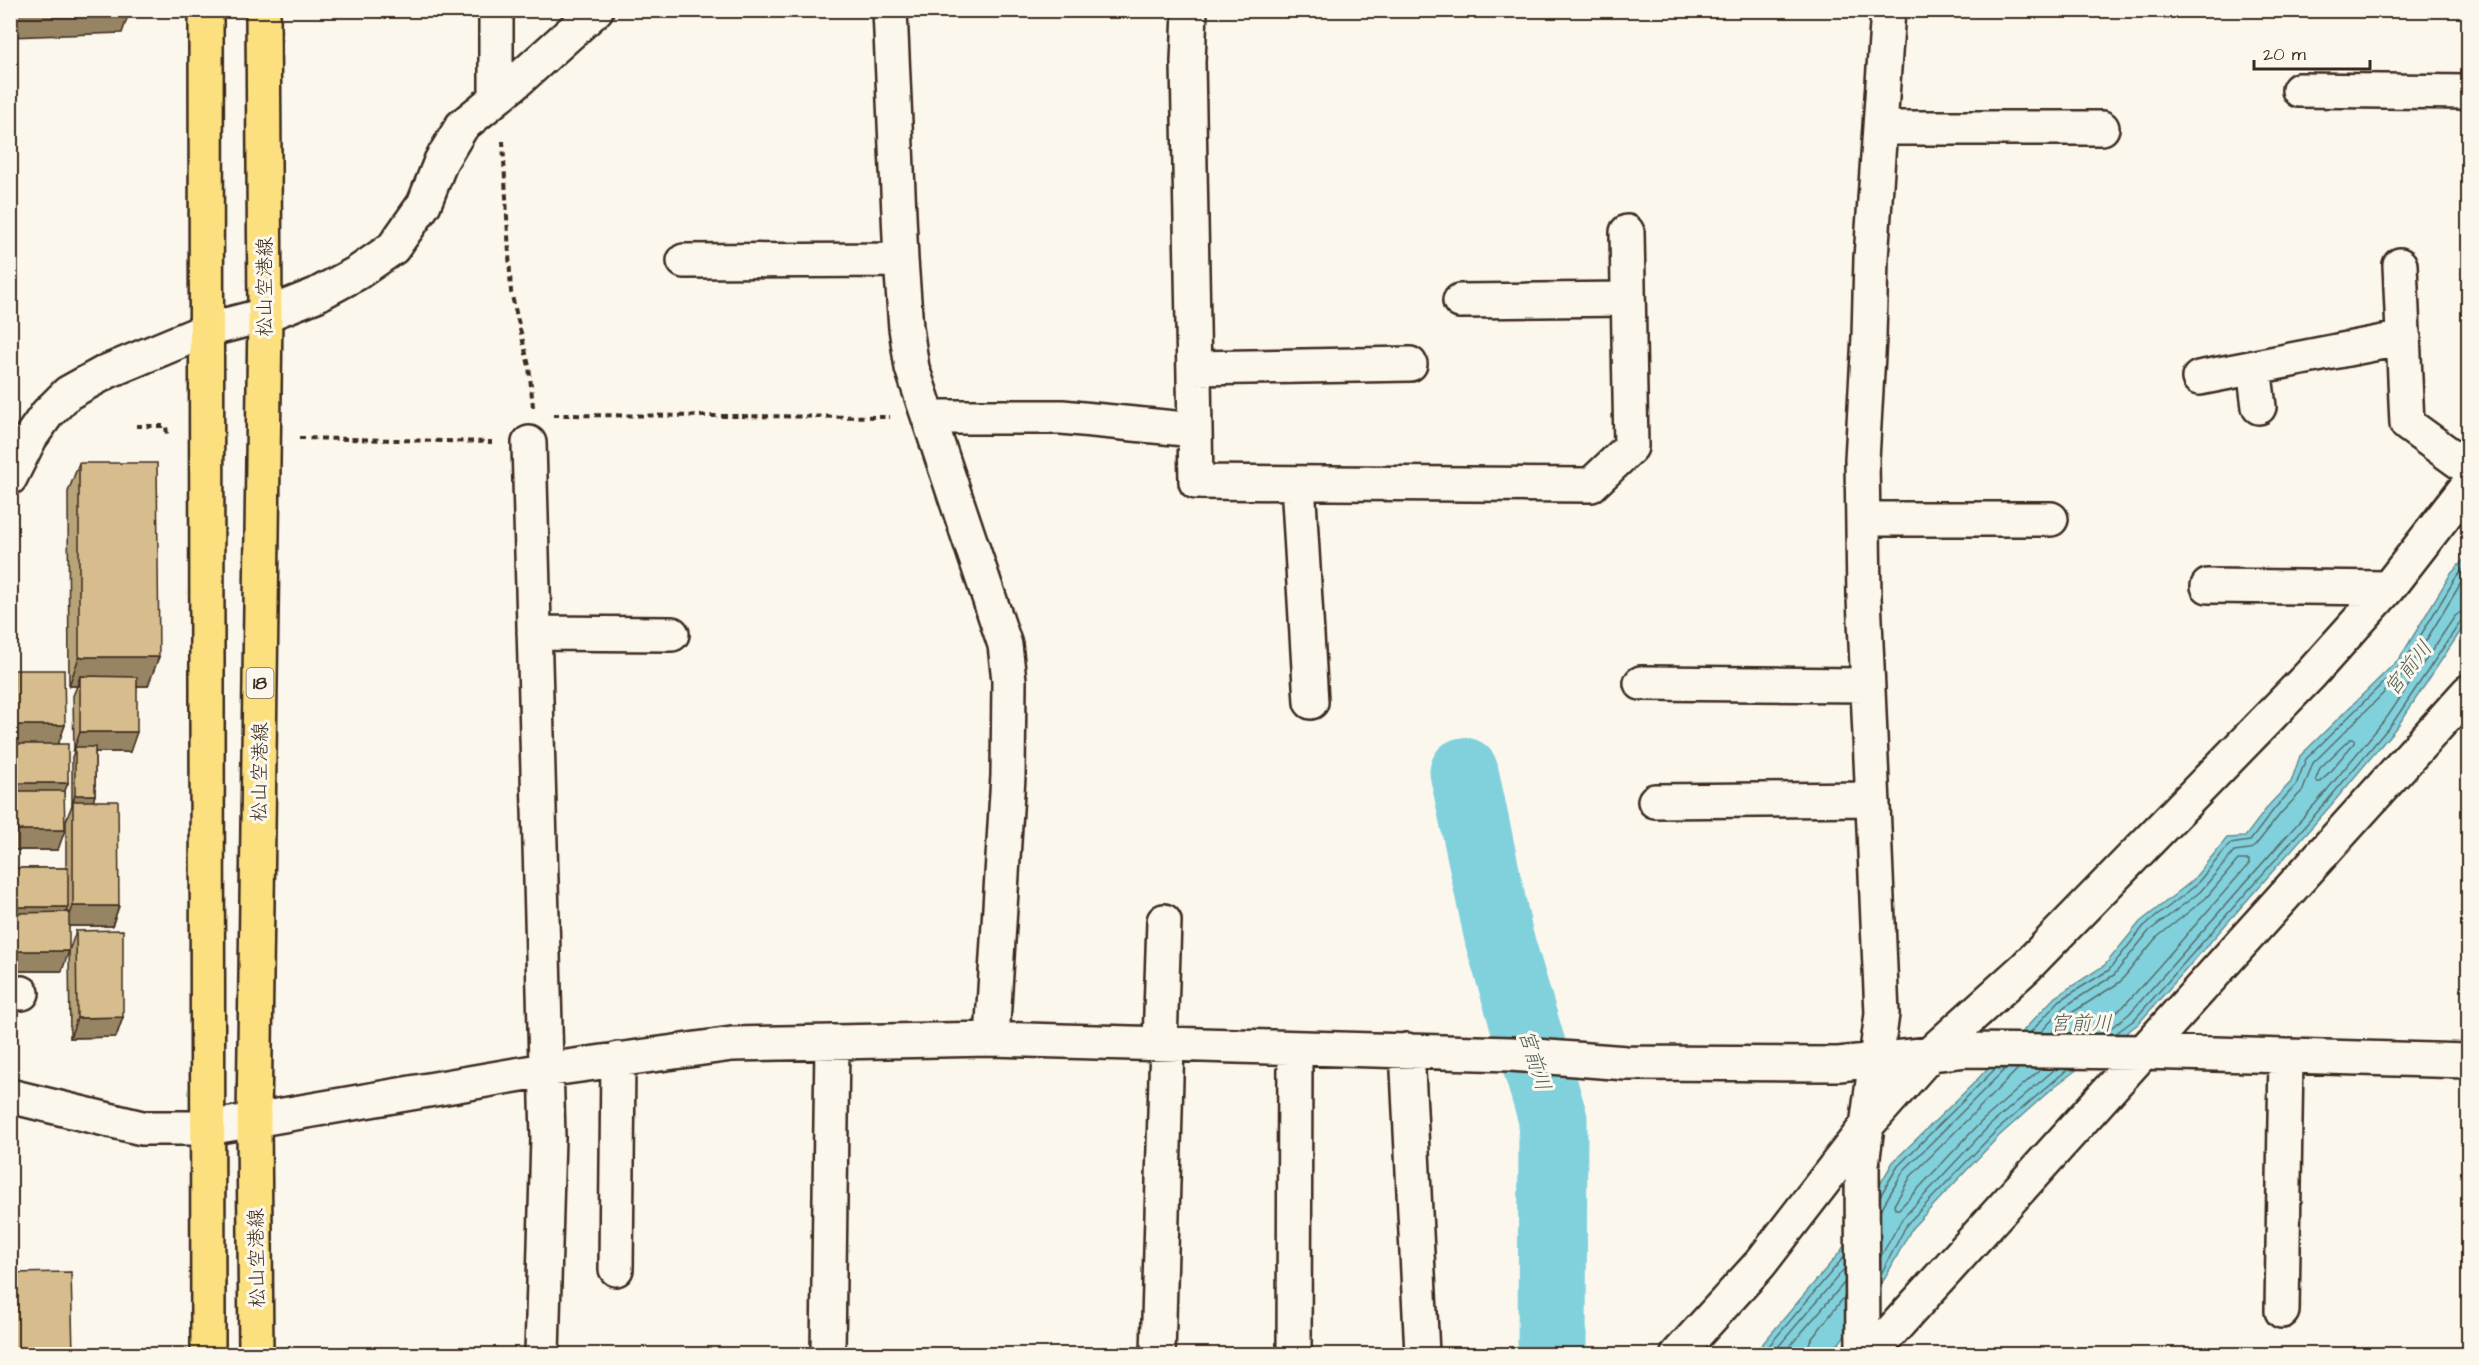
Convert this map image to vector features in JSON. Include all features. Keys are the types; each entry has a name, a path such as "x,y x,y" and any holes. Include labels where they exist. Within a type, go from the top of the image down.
{"main road":[{"path":"206,10 208,1354"},
{"name":"松山空港線","path":"256,1354 254,1121 265,315 263,10"}],"street":[{"path":"496,10 496,98"},
{"path":"10,478 20,438 68,393 106,372 207,330 265,315 316,295 357,273 393,248 424,204 441,161 462,126 596,10"},
{"path":"890,10 901,260 906,328 912,368 1005,645 1009,680 1008,776 992,1039"},
{"path":"1190,10 1188,62 1196,482 1591,485 1631,447 1627,232"},
{"path":"1866,1348 1862,1164 1882,1014 1871,799 1862,459 1871,258 1888,10"},
{"path":"2299,90 2469,92"},
{"path":"1880,128 2102,128"},
{"path":"684,261 901,260"},
{"path":"2400,264 2408,424 2469,468"},
{"path":"1460,301 1628,299"},
{"path":"2199,378 2404,338"},
{"path":"1194,368 1410,364"},
{"path":"2254,367 2259,407"},
{"path":"930,417 1062,417 1195,430"},
{"path":"541,434 534,633 548,1137 542,1354"},
{"path":"1298,483 1311,702"},
{"path":"1678,1354 1760,1264 1868,1124 1932,1052 2042,950 2310,675 2388,588 2469,485"},
{"path":"1863,519 2051,519"},
{"path":"2208,586 2388,588"},
{"path":"534,633 672,634"},
{"path":"1641,683 1867,685"},
{"path":"1866,1348 2127,1052 2469,692"},
{"path":"1655,801 1871,799"},
{"path":"1158,1354 1164,921"},
{"path":"10,1096 142,1128 208,1128 545,1070 732,1044 992,1039 1407,1050 1573,1057 1626,1063 1839,1064 1966,1050 2469,1061"},
{"path":"828,1354 832,1042"},
{"path":"1294,1354 1295,1048"},
{"path":"1407,1050 1422,1354"},
{"path":"2282,1311 2286,1056"},
{"path":"616,1269 618,1059"}],"path":[{"path":"496,98 506,154 511,292 529,366 534,418 541,434"},
{"path":"541,434 552,415 930,417"},
{"path":"298,438 541,434"}],"water":[{"name":"宮前川","path":"2468,555 2468,620 2399,724 2332,804 2138,1024 2055,1086 1999,1136 1912,1228 1885,1278 1840,1342 1827,1354 1754,1354 1841,1251 1893,1162 1972,1085 2055,997 2105,965 2140,922 2192,881 2227,838 2245,837 2270,804 2291,782 2300,756 2400,658 2450,575"}],"building":[{"path":"79,463 157,463 159,657 79,657"},
{"path":"14,670 64,670 65,725 14,725"},
{"path":"80,676 137,677 137,732 80,732"},
{"path":"15,744 68,744 68,783 15,783"},
{"path":"75,747 95,747 95,795 75,795"},
{"path":"12,791 64,791 65,830 12,830"},
{"path":"73,801 118,801 119,906 73,906"},
{"path":"15,868 68,868 68,907 15,907"},
{"path":"69,912 69,951 16,951 16,913"},
{"path":"123,930 123,1017 77,1018 76,931"},
{"path":"71,1272 73,1354 10,1354 10,1273"}],"waterway":[{"name":"宮前川","path":"1464,772 1499,938 1553,1119 1552,1354"}]}
